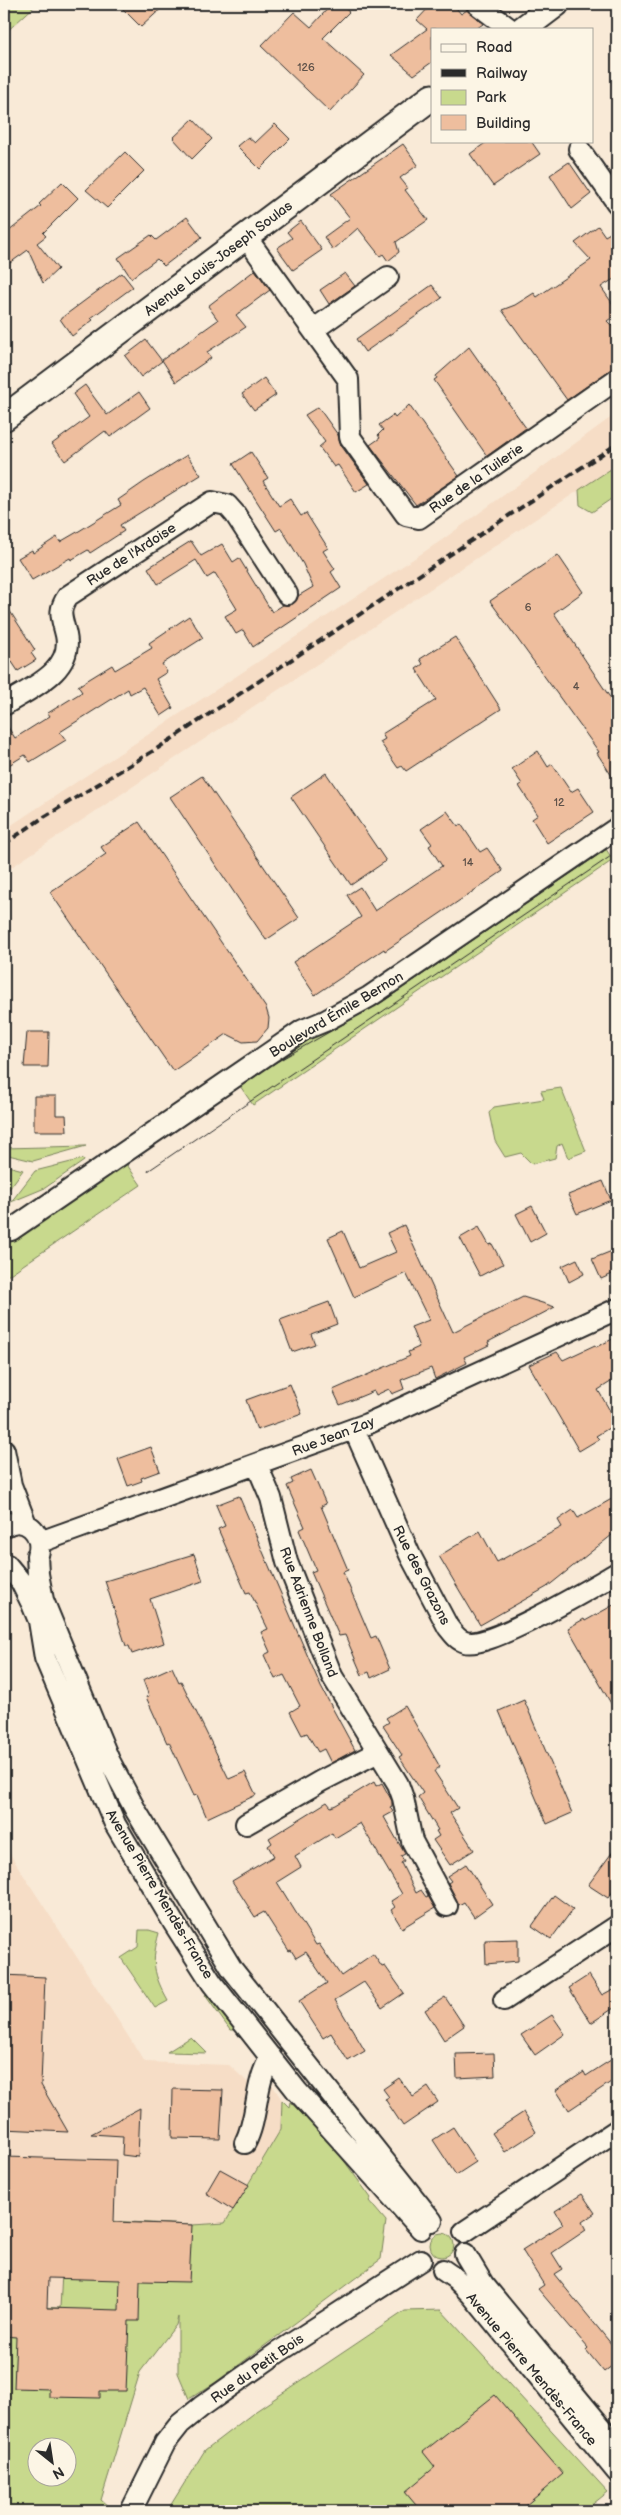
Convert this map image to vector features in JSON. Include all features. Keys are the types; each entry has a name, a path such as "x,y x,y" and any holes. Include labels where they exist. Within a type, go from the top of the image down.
{"main road":[{"path":"524,28 556,4"},
{"name":"Avenue Louis-Joseph Soulas","path":"4,418 431,98"}],"street":[{"path":"477,4 509,28"},
{"path":"579,149 617,203"},
{"name":"Rue de la Tuilerie","path":"246,237 348,379 350,437 406,515 419,518 617,379"},
{"path":"313,330 388,277"},
{"name":"Rue de l'Ardoise","path":"4,705 52,674 60,664 66,638 60,616 60,606 68,596 212,502 227,505 235,514 287,594"},
{"name":"Boulevard Émile Bernon","path":"4,1232 11,1230 303,1030 325,1021 369,997 617,828"},
{"name":"Rue Jean Zay","path":"5,1563 21,1567 34,1561 39,1549 354,1429 506,1362 617,1309"},
{"name":"Rue des Grazons","path":"354,1429 410,1555 448,1627 466,1643 484,1640 551,1611 617,1572"},
{"path":"4,1450 11,1485 26,1524"},
{"name":"Rue Adrienne Bolland","path":"257,1465 271,1498 287,1562 332,1676 398,1784 404,1798 412,1841 448,1906"},
{"path":"4,1527 14,1522 26,1524 36,1531 39,1549"},
{"name":"Avenue Pierre Mendès-France","path":"39,1549 38,1574 43,1600 109,1760 136,1811 232,1969 341,2104 426,2225"},
{"name":"Avenue Pierre Mendès-France","path":"5,1563 21,1582 32,1604 38,1621 46,1658 115,1824 212,1983 298,2091 426,2225"},
{"path":"246,1824 321,1781 378,1752"},
{"path":"504,2000 617,1926"},
{"path":"245,2143 253,2128 263,2069 271,2057"},
{"path":"464,2232 617,2130"},
{"path":"439,2219 453,2222 464,2232 466,2254 457,2265 443,2270 434,2269 421,2260 416,2244 426,2225 439,2219"},
{"name":"Avenue Pierre Mendès-France","path":"466,2254 483,2284 617,2446"},
{"name":"Rue du Petit Bois","path":"131,2511 165,2443 180,2424 277,2353 421,2260"},
{"name":"Avenue Pierre Mendès-France","path":"443,2270 456,2278 471,2294 617,2472"}],"shaded area":[{"path":"617,413 617,465 4,872 4,830 442,540"},
{"path":"4,1845 145,2062 229,2065 253,2087 273,2086 282,2100 281,2129 225,2223 198,2224 176,2325 140,2372 100,2503 4,2511"}],"green space":[{"path":"4,4 37,4 4,34"},
{"path":"617,465 617,495 592,512 580,505 579,490"},
{"path":"604,846 613,860 253,1105 238,1083 276,1058 366,1008"},
{"path":"561,1088 586,1151 568,1158 562,1143 557,1146 555,1158 532,1164 521,1153 505,1157 495,1141 489,1113 494,1107 544,1099 541,1091"},
{"path":"86,1146 33,1161 4,1154 4,1148"},
{"path":"83,1159 84,1161 45,1188 11,1202 35,1171"},
{"path":"123,1159 141,1185 4,1278 4,1237"},
{"path":"4,1165 23,1170 4,1196"},
{"path":"139,1930 159,1933 154,1960 155,1968 159,1983 168,2001 155,2008 121,1958 138,1947"},
{"path":"211,1990 237,2028 235,2030 230,2030 205,1995"},
{"path":"191,2037 207,2053 167,2052"},
{"path":"282,2100 289,2107 290,2102 332,2144 371,2198 369,2201 386,2221 381,2259 216,2382 189,2399 178,2373 178,2317 176,2325 140,2372 101,2500 109,2507 108,2511 4,2511 4,2306 60,2308 65,2219 192,2225 225,2223 281,2129"},
{"path":"442,2233 447,2234 453,2240 453,2250 447,2256 442,2257 437,2256 431,2250 430,2245 431,2240 437,2234"},
{"path":"441,2310 608,2492 584,2511 167,2511 205,2450 256,2411 405,2311"}],"building":[{"path":"118,4 166,4 141,27"},
{"path":"332,4 340,4 349,12 323,38 364,75 330,112 261,46 294,12 311,27"},
{"path":"432,4 453,4 461,14 467,10 483,24 477,28 431,28 431,63 414,75 391,55 427,29 417,20"},
{"path":"193,119 212,139 192,159 173,138"},
{"path":"275,124 290,139 260,169 237,146 248,137 255,143"},
{"path":"487,142 532,142 540,154 493,186 470,154"},
{"path":"403,144 418,165 400,178 408,188 405,190 428,220 396,242 399,252 388,261 383,254 380,256 358,228 333,250 324,237 350,218 331,194"},
{"path":"125,152 144,171 107,208 86,190"},
{"path":"569,162 591,194 572,209 550,175"},
{"path":"62,182 78,198 43,233 46,236 37,243 58,269 43,283 28,250 10,263 4,255 4,235 41,206 39,204"},
{"path":"187,217 202,237 164,266 157,259 131,278 118,258 151,235 156,240"},
{"path":"301,221 322,250 293,270 277,248 292,238 287,232"},
{"path":"598,226 605,236 617,229 617,277 601,287 617,310 617,314 607,321 617,331 617,365 567,400 502,310 515,305 534,293 537,297 591,260 575,243"},
{"path":"255,270 270,290 236,315 246,327 207,352 211,358 176,382 162,360 218,320 208,306"},
{"path":"122,273 133,287 91,318 93,320 72,336 60,319"},
{"path":"345,273 355,286 329,304 320,290"},
{"path":"432,285 442,298 365,352 356,339"},
{"path":"146,340 162,361 141,377 125,356"},
{"path":"469,347 526,428 487,456 434,380 437,378 436,376"},
{"path":"264,378 276,395 254,410 242,394"},
{"path":"85,385 107,415 139,392 150,408 110,437 105,431 65,461 52,444 89,417 73,394"},
{"path":"409,405 459,476 416,505 370,445 380,438 378,435 383,430 379,425 393,415 395,418"},
{"path":"318,407 338,435 340,444 369,484 356,492 338,465 334,467 319,447 325,442 305,415"},
{"path":"251,452 268,478 263,481 279,506 290,499 301,516 306,513 328,548 323,551 335,569 331,572 341,588 253,647 243,630 236,634 225,616 237,609 215,573 207,578 196,560 158,584 148,568 191,541 201,556 222,544 233,562 239,558 272,612 283,605 293,604 298,596 313,587 303,564 281,528 276,531 233,464"},
{"path":"187,455 201,475 120,525 124,531 90,553 88,550 71,560 70,558 32,580 18,558 32,550 33,553 57,537 60,542 79,531 121,505 118,500"},
{"path":"558,555 583,592 554,613 617,708 617,784 597,753 599,752 490,601"},
{"path":"4,602 35,650 31,653 36,660 18,671 4,650"},
{"path":"189,616 203,638 162,664 167,672 156,679 173,708 161,716 143,687 130,694 128,689 60,732 66,740 30,762 25,755 4,768 4,721 15,738 50,716 48,713 82,692 78,686 112,665 115,670 152,648 149,643"},
{"path":"455,637 501,709 406,771 402,766 398,768 380,742 385,739 382,734 436,700 416,669 423,664 420,659"},
{"path":"538,751 548,767 552,764 571,792 578,788 594,812 547,843 532,819 538,815 519,786 522,784 512,769"},
{"path":"326,773 386,861 351,885 291,797"},
{"path":"202,776 299,918 266,940 170,797"},
{"path":"447,811 458,826 461,824 480,852 487,848 503,871 385,951 384,949 315,995 293,962 361,917 347,895 360,887 375,911 442,866 429,846 432,844 421,829"},
{"path":"139,822 266,1008 269,1018 268,1028 257,1041 243,1042 227,1034 173,1071 50,892 106,854 101,847"},
{"path":"27,1032 49,1032 48,1067 24,1067"},
{"path":"34,1096 56,1096 56,1115 66,1115 67,1131 34,1131"},
{"path":"603,1181 611,1200 577,1214 568,1195"},
{"path":"532,1206 546,1233 530,1242 516,1214"},
{"path":"404,1225 453,1332 523,1297 555,1307 488,1342 489,1345 464,1357 467,1363 435,1379 431,1368 401,1380 404,1389 392,1394 389,1389 376,1395 374,1391 340,1405 333,1390 410,1356 408,1352 419,1347 411,1327 429,1320 406,1273 354,1297 328,1238 343,1231 359,1268 396,1252 387,1233"},
{"path":"479,1227 489,1245 492,1244 503,1264 480,1276 460,1238"},
{"path":"617,1249 617,1272 601,1279 592,1259"},
{"path":"577,1259 584,1274 569,1282 562,1266"},
{"path":"329,1302 337,1324 311,1334 315,1344 292,1352 280,1320"},
{"path":"617,1337 617,1378 598,1390 617,1423 596,1436 599,1439 579,1451 529,1365 557,1352 563,1360"},
{"path":"290,1384 302,1414 257,1430 246,1400"},
{"path":"151,1447 160,1471 141,1478 142,1481 128,1486 118,1459"},
{"path":"311,1470 326,1504 321,1506 348,1570 343,1572 371,1638 376,1636 390,1669 371,1678 369,1672 362,1675 345,1635 339,1636 311,1572 316,1570 299,1530 305,1527 287,1486 293,1483 291,1479"},
{"path":"239,1496 321,1687 355,1750 331,1763 324,1749 318,1752 307,1733 302,1735 290,1712 300,1706 284,1675 275,1679 264,1655 270,1652 261,1632 268,1629 250,1592 246,1593 218,1529 225,1526 216,1505"},
{"path":"617,1496 617,1531 547,1587 480,1625 439,1556 480,1531 497,1562 562,1527 558,1520 573,1510 578,1518"},
{"path":"194,1554 203,1581 150,1599 164,1643 132,1654 129,1646 126,1646 105,1581"},
{"path":"617,1603 617,1714 568,1628"},
{"path":"172,1667 179,1682 181,1681 229,1779 245,1772 256,1795 207,1818 197,1795 194,1796 169,1742 167,1743 146,1697 149,1696 143,1680"},
{"path":"524,1700 572,1813 547,1824 499,1711"},
{"path":"405,1706 440,1767 434,1771 458,1808 450,1813 474,1850 450,1865 433,1840 439,1836 436,1831 438,1830 418,1797 423,1793 399,1757 402,1755 383,1726 389,1722 386,1718"},
{"path":"374,1782 376,1786 382,1783 392,1801 392,1806 390,1807 393,1812 384,1817 405,1854 401,1856 404,1861 401,1863 416,1893 421,1890 426,1897 428,1896 435,1908 402,1928 391,1910 395,1907 391,1901 402,1894 360,1823 335,1838 332,1833 295,1856 301,1867 277,1882 316,1945 319,1944 341,1976 373,1954 382,1967 385,1966 404,1993 382,2008 364,1982 335,2000 365,2051 348,2061 331,2033 323,2038 299,2001 327,1983 306,1952 296,1958 291,1950 289,1951 264,1912 255,1917 232,1881 274,1856 268,1846 272,1843 269,1838 327,1802 331,1807 336,1805"},
{"path":"617,1846 617,1886 608,1898 588,1885"},
{"path":"466,1864 492,1904 474,1917 464,1902 459,1905 448,1883 451,1881 447,1876"},
{"path":"554,1895 573,1909 551,1939 532,1926"},
{"path":"518,1939 518,1961 486,1964 485,1940"},
{"path":"4,1975 45,1977 41,2085 68,2132 4,2129"},
{"path":"589,1975 602,1995 617,1987 617,2006 591,2023 569,1988"},
{"path":"445,1997 464,2026 444,2040 425,2010"},
{"path":"552,2015 565,2034 535,2055 521,2035"},
{"path":"494,2053 495,2076 457,2078 456,2054"},
{"path":"617,2056 617,2078 569,2110 556,2090 584,2072 586,2076"},
{"path":"399,2078 413,2097 428,2087 438,2102 403,2126 385,2099 389,2097 383,2089"},
{"path":"173,2089 223,2090 220,2139 172,2138"},
{"path":"140,2108 138,2157 122,2155 123,2136 91,2134"},
{"path":"524,2112 536,2132 505,2152 492,2133"},
{"path":"453,2127 476,2162 456,2175 433,2140"},
{"path":"4,2157 116,2160 114,2222 192,2225 189,2282 140,2281 139,2321 129,2321 126,2391 100,2391 100,2398 49,2397 49,2389 14,2388 16,2337 4,2336","holes":["48,2278 120,2280 119,2310 47,2308"]},
{"path":"220,2169 249,2185 233,2210 206,2193"},
{"path":"582,2194 595,2213 582,2222 586,2230 552,2253 562,2269 554,2274 617,2351 617,2362 604,2372 586,2350 588,2348 538,2289 544,2285 522,2250 563,2224 555,2211"},
{"path":"495,2395 563,2474 519,2511 421,2511 405,2492 435,2467 423,2452"}],"tram line":[{"path":"137,1157 273,1064 382,1002 617,842"},
{"path":"148,1171 617,852"}],"railway":[{"path":"4,844 44,817 158,748 617,444"}]}
